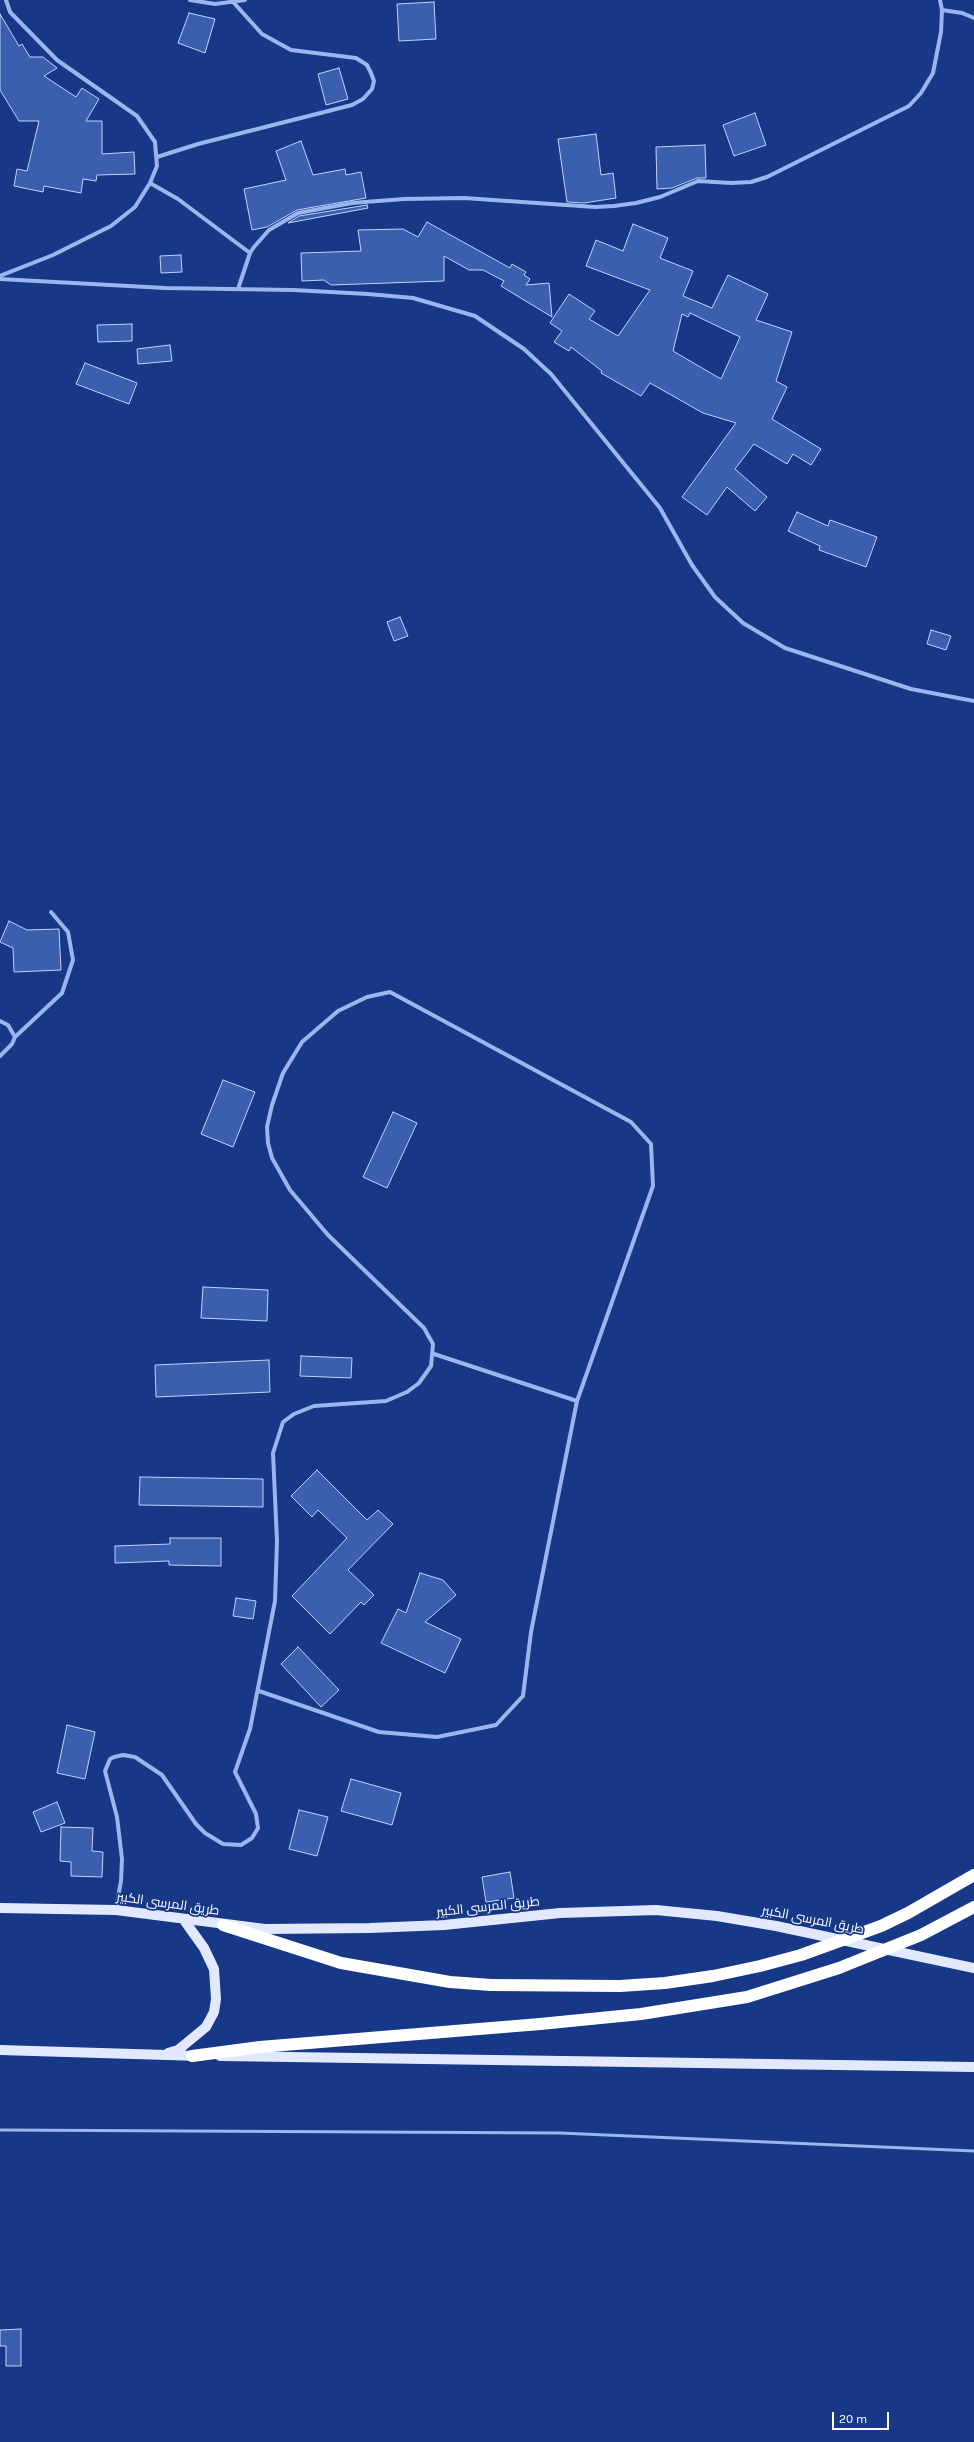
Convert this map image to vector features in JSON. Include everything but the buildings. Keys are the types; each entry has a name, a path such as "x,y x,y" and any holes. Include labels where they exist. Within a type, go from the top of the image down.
{"highway":[{"path":"222,1925 341,1963 450,1982 491,1985 577,1986 650,1984 713,1976 760,1966 829,1945 881,1926 934,1899 974,1875"},
{"path":"192,2056 260,2047 540,2024 648,2013 747,1997 839,1968 922,1935 974,1907"}],"main road":[{"name":"طريق المرسى الكبير","path":"0,1908 116,1910 222,1925 265,1929 370,1928 444,1925 560,1913 656,1910 717,1916 776,1926 974,1968"},
{"path":"158,2056 178,2050 191,2041 206,2027 214,2012 216,1999 214,1969 204,1948 184,1920"},
{"path":"0,2050 158,2056 974,2067"}],"street":[{"path":"0,276 53,255 111,226 135,207 150,183 157,166 155,142 137,116 57,60 10,12 6,0"},
{"path":"190,0 215,4 234,3 244,0"},
{"path":"238,289 250,254 269,230 283,220 298,213 352,203 464,198 595,207 636,203 660,197 698,181 731,183 751,182 768,177 909,106 921,93 932,73 941,32 942,10 940,0"},
{"path":"157,157 198,144 352,105 370,94 374,81 369,69 356,58 290,50 262,34 234,3"},
{"path":"942,10 962,13 974,18"},
{"path":"150,183 178,199 250,254"},
{"path":"0,279 293,290 413,298 475,316 524,349 551,374 655,502 692,565 715,597 743,624 785,648 911,689 974,701"},
{"path":"0,1056 12,1044 15,1037 62,993 73,960 68,932 51,912"},
{"path":"116,1910 121,1881 122,1859 117,1818 105,1771 110,1760 123,1755 134,1757 162,1775 196,1824 211,1838 229,1846 248,1842 256,1835 258,1821 235,1772 250,1729 259,1691 275,1601 277,1540 273,1453 282,1422 294,1414 314,1406 386,1400 407,1392 419,1384 427,1372 434,1354 433,1344 424,1328 328,1236 290,1190 272,1158 268,1143 267,1128 272,1105 283,1073 302,1042 338,1011 367,997 390,992 630,1122 651,1144 653,1186 577,1401 531,1632 523,1696 496,1725 437,1737 379,1732 259,1691"},
{"path":"0,1021 8,1025 15,1037"},
{"path":"434,1354 577,1401"}],"lane":[{"path":"0,2130 560,2133 974,2151"}]}
